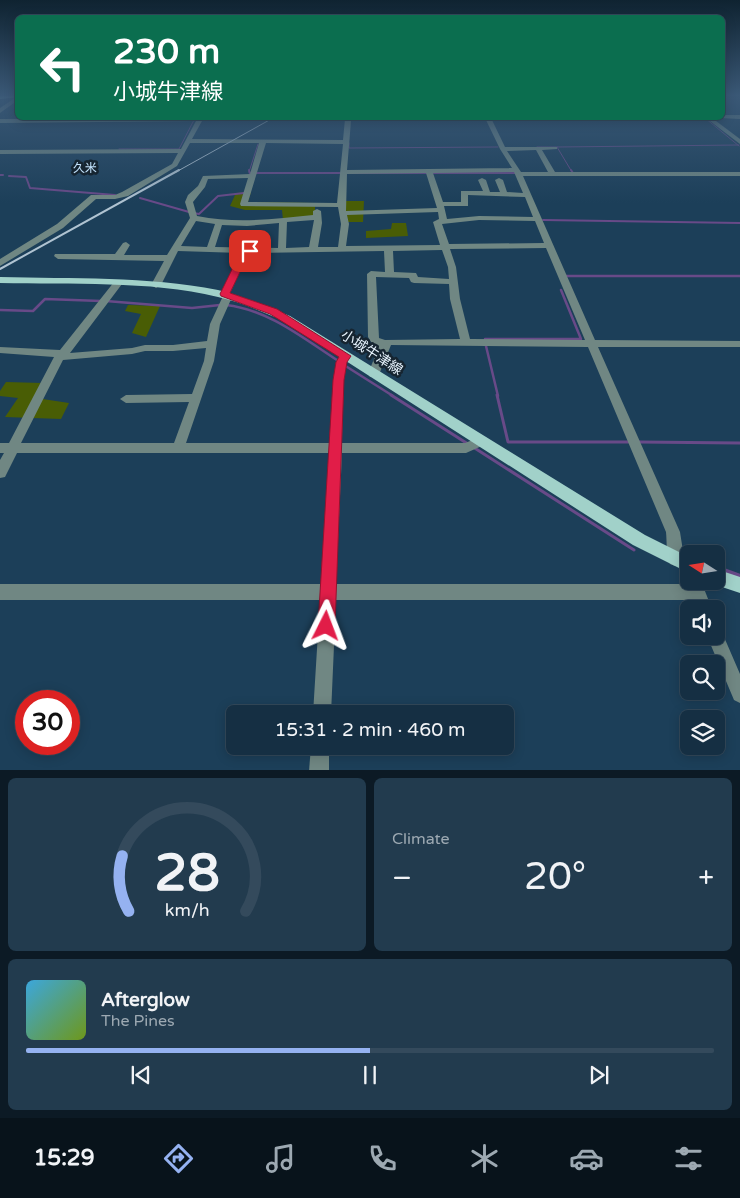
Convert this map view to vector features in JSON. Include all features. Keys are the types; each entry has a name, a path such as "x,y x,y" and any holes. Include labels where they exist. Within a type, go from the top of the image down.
{"main road":[{"name":"小城牛津線","path":"2,282 156,285 188,288 225,300 260,306 286,318 342,361 374,374 475,445 639,540 680,561"},
{"path":"725,579 740,585"}],"street":[{"path":"0,263 60,226 94,197 115,197 125,194 175,165 195,131"},
{"path":"342,248 345,224 342,209 347,131"},
{"path":"494,131 527,194 673,532 676,551 675,559"},
{"path":"726,131 740,142"},
{"path":"190,141 346,142"},
{"path":"238,213 264,142"},
{"path":"538,148 552,173"},
{"path":"503,149 554,148"},
{"path":"0,152 184,151"},
{"path":"344,174 517,172 740,174"},
{"path":"430,173 444,220"},
{"path":"156,285 193,215 189,202 191,197 201,188 205,177 251,175"},
{"path":"482,180 486,193"},
{"path":"499,180 504,194"},
{"path":"467,183 470,193"},
{"path":"210,250 219,223 238,213 317,205 342,209 441,207 465,204 464,193 527,194"},
{"path":"313,249 318,223 317,205"},
{"path":"238,213 283,221 317,216"},
{"path":"193,215 219,223"},
{"path":"466,343 455,299 452,267 437,222 444,220 537,219"},
{"path":"282,250 283,221"},
{"path":"117,258 126,245"},
{"path":"175,248 246,251 548,245"},
{"path":"388,247 390,275"},
{"path":"178,449 209,361 215,324 246,251"},
{"path":"58,256 169,258"},
{"path":"454,282 414,280 413,275 370,274 375,340 385,344 740,344"},
{"path":"0,473 7,448 61,355 117,284"},
{"path":"0,350 61,355 211,344"},
{"path":"374,374 385,344"},
{"path":"322,705 342,361"},
{"path":"126,399 196,398"},
{"path":"7,448 336,448 475,445"},
{"path":"0,592 328,591 680,586"},
{"path":"719,645 740,694"},
{"path":"319,770 320,755"}],"green space":[{"path":"251,192 248,202 315,203 315,216 283,220 282,210 245,210 230,206 236,193"},
{"path":"344,201 364,201 363,222 348,222"},
{"path":"392,223 406,223 408,236 366,238 366,231 391,229"},
{"path":"128,305 160,306 146,337 132,333 141,314 125,311"},
{"path":"6,382 42,383 36,398 69,403 61,419 5,417 18,398 0,396 0,391"}],"waterway":[{"path":"119,149 179,149 188,131"},
{"path":"721,131 738,145"},
{"path":"349,143 349,148 498,147"},
{"path":"249,171 258,144"},
{"path":"557,147 738,145"},
{"path":"537,147 557,147"},
{"path":"557,147 572,172"},
{"path":"571,170 573,173 571,173"},
{"path":"250,173 516,173"},
{"path":"9,176 26,177 30,188 115,195"},
{"path":"194,213 199,214 218,196 244,193"},
{"path":"140,198 189,212"},
{"path":"543,220 740,223"},
{"path":"565,276 740,276"},
{"path":"485,339 581,339 561,290"},
{"path":"0,310 33,311 45,299 101,301"},
{"path":"106,301 192,308 220,305"},
{"path":"226,305 242,308 272,319 340,362"},
{"path":"486,346 498,396"},
{"path":"344,365 393,396"},
{"path":"391,395 468,444"},
{"path":"497,395 508,442 628,442"},
{"path":"639,442 740,443"},
{"path":"473,447 634,550"},
{"path":"725,570 740,576"}],"railway":[{"path":"176,172 250,131"},
{"path":"0,269 179,170"}],"district":[{"name":"久米","path":"85,168"}],"route":[{"path":"250,251 246,251 225,294 273,311 345,356 341,362 339,380 326,626"}]}
